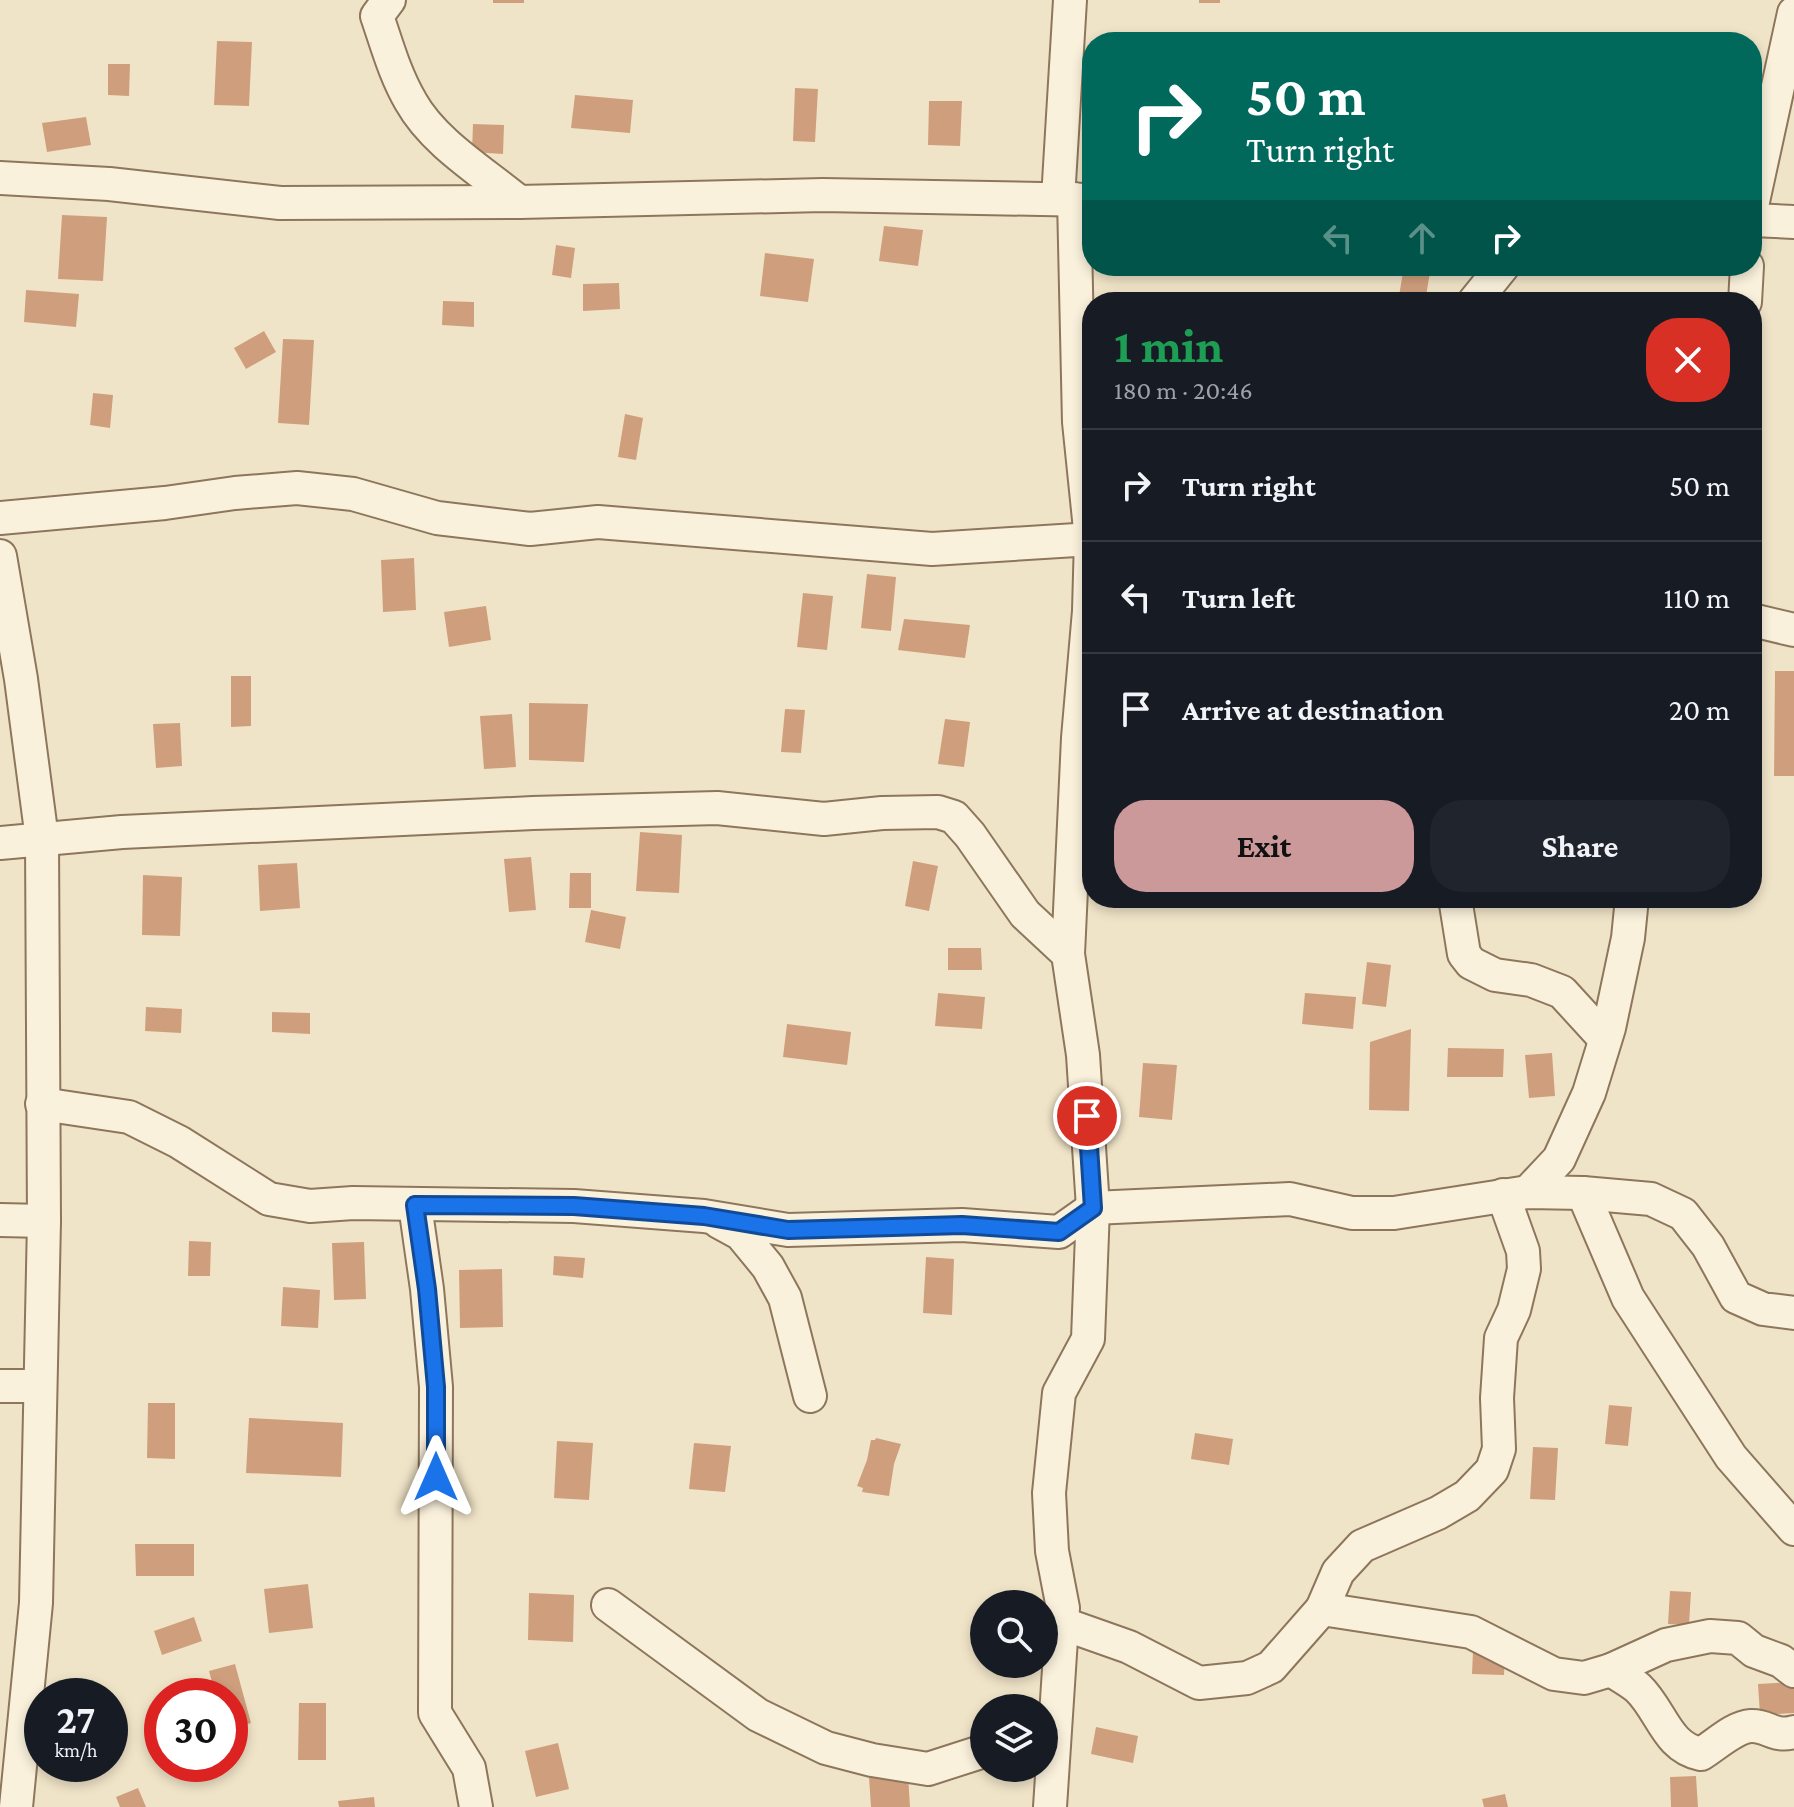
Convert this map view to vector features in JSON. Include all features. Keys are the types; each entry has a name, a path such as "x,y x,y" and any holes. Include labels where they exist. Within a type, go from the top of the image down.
{"street":[{"path":"389,0 377,16 391,60 411,103 431,128 519,202"},
{"path":"1070,0 1082,451"},
{"path":"1762,160 1794,13"},
{"path":"0,178 109,184 280,203 417,204 823,195 1075,199"},
{"path":"1762,220 1794,222"},
{"path":"1482,292 1495,276"},
{"path":"0,518 297,488 353,494 437,518 530,529 598,522 932,549 1082,540"},
{"path":"0,556 21,679 42,839 44,1221 36,1603 16,1807"},
{"path":"1762,622 1794,630"},
{"path":"1053,1694 1063,1608 1052,1551 1049,1493 1059,1393 1088,1339 1093,1208 1083,1055 1068,954 1082,692"},
{"path":"0,843 136,831 533,813 717,808 824,819 882,813 938,812 954,817 1025,914 1068,954"},
{"path":"1457,908 1464,954 1471,963 1495,975 1531,980 1562,992 1605,1039"},
{"path":"1516,1193 1559,1159 1589,1093 1628,938 1631,908"},
{"path":"42,1104 129,1117 179,1142 269,1199 310,1206 353,1203 574,1206 709,1216 788,1230 962,1225 1059,1232 1093,1208 1290,1199 1352,1213 1394,1213 1516,1193 1583,1193 1651,1199 1683,1214 1708,1246 1736,1297 1763,1309 1794,1313"},
{"path":"1061,1623 1129,1647 1199,1683 1247,1678 1271,1667 1322,1609 1338,1572 1362,1546 1438,1513 1467,1496 1492,1470 1499,1449 1497,1398 1501,1338 1514,1310 1524,1269 1516,1193"},
{"path":"1583,1193 1628,1298 1731,1457 1794,1529"},
{"path":"415,1205 436,1387 435,1713 469,1768 476,1807"},
{"path":"709,1216 741,1234 768,1267 780,1288 810,1396"},
{"path":"0,1220 44,1221"},
{"path":"0,1386 39,1386"},
{"path":"608,1605 758,1715 826,1748 872,1760 928,1769 970,1756"},
{"path":"1322,1609 1471,1632 1554,1674 1584,1678 1611,1670 1666,1645 1710,1636 1738,1638 1754,1651 1781,1661 1794,1671"},
{"path":"1611,1670 1637,1687 1663,1720 1673,1741 1689,1752 1701,1754 1737,1730 1752,1726 1779,1735 1794,1732"},
{"path":"1050,1782 1050,1807"}],"building":[{"path":"493,0 524,0 524,3 493,3"},
{"path":"1199,0 1220,0 1220,3 1199,3"},
{"path":"217,41 252,42 249,106 214,105"},
{"path":"108,64 130,64 129,96 108,95"},
{"path":"795,88 818,89 815,142 793,141"},
{"path":"575,95 633,100 630,133 571,128"},
{"path":"929,101 962,101 960,146 928,145"},
{"path":"86,117 91,145 47,152 42,123"},
{"path":"473,124 504,125 503,154 472,152"},
{"path":"62,215 107,217 103,281 58,279"},
{"path":"884,226 923,230 918,266 879,261"},
{"path":"556,245 575,248 571,278 552,275"},
{"path":"765,253 814,259 808,302 760,296"},
{"path":"1402,276 1429,276 1427,292 1400,292"},
{"path":"619,283 620,309 583,311 583,284"},
{"path":"26,290 79,294 76,327 24,322"},
{"path":"443,301 474,302 474,327 442,325"},
{"path":"264,331 276,352 246,369 234,348"},
{"path":"283,339 314,340 309,425 278,423"},
{"path":"93,393 113,395 110,428 90,425"},
{"path":"625,414 643,418 636,460 618,457"},
{"path":"414,558 416,610 383,612 381,560"},
{"path":"867,574 896,577 891,631 861,628"},
{"path":"803,593 833,596 827,650 797,647"},
{"path":"486,606 491,640 449,647 444,612"},
{"path":"904,619 970,625 965,658 898,650"},
{"path":"1775,671 1794,671 1794,776 1774,776"},
{"path":"231,676 251,676 251,726 231,727"},
{"path":"529,703 588,704 584,762 529,760"},
{"path":"785,709 805,710 801,753 781,752"},
{"path":"512,714 516,767 484,769 480,716"},
{"path":"945,719 970,722 964,767 938,764"},
{"path":"180,723 182,766 156,768 153,724"},
{"path":"640,832 682,835 679,893 636,891"},
{"path":"531,857 536,910 509,912 504,859"},
{"path":"913,861 938,866 929,911 905,906"},
{"path":"297,863 300,908 260,911 258,865"},
{"path":"570,873 591,873 591,908 569,908"},
{"path":"143,875 182,877 180,936 142,935"},
{"path":"591,910 626,917 620,949 585,942"},
{"path":"948,948 981,948 982,970 948,970"},
{"path":"1367,962 1391,965 1386,1007 1362,1004"},
{"path":"938,993 985,997 982,1029 935,1026"},
{"path":"1305,993 1356,997 1353,1029 1302,1024"},
{"path":"146,1007 182,1009 181,1033 145,1031"},
{"path":"272,1012 310,1013 310,1034 272,1032"},
{"path":"787,1024 851,1032 847,1065 783,1057"},
{"path":"1411,1029 1409,1111 1369,1110 1370,1042"},
{"path":"1448,1048 1504,1049 1503,1077 1447,1077"},
{"path":"1552,1053 1555,1096 1529,1098 1525,1055"},
{"path":"1143,1063 1177,1065 1172,1120 1139,1117"},
{"path":"189,1241 211,1242 210,1276 188,1276"},
{"path":"364,1242 366,1299 334,1300 332,1243"},
{"path":"554,1256 585,1258 583,1278 553,1275"},
{"path":"926,1257 954,1259 952,1315 923,1313"},
{"path":"502,1269 503,1327 460,1328 459,1270"},
{"path":"283,1287 320,1290 318,1328 281,1326"},
{"path":"148,1403 175,1403 175,1459 147,1458"},
{"path":"1609,1405 1632,1407 1628,1446 1605,1444"},
{"path":"249,1418 343,1423 341,1477 246,1473"},
{"path":"1195,1433 1233,1439 1229,1465 1191,1459"},
{"path":"876,1438 901,1444 889,1496 862,1492 863,1488 857,1486 871,1440"},
{"path":"557,1441 593,1443 589,1500 554,1498"},
{"path":"694,1443 731,1446 725,1492 689,1489"},
{"path":"1533,1447 1558,1448 1555,1500 1530,1499"},
{"path":"135,1544 194,1544 194,1576 136,1576"},
{"path":"308,1584 313,1628 269,1633 264,1589"},
{"path":"1670,1591 1691,1592 1689,1625 1668,1624"},
{"path":"529,1593 574,1595 573,1642 528,1640"},
{"path":"194,1617 202,1641 162,1655 154,1631"},
{"path":"1473,1651 1505,1652 1504,1675 1472,1674"},
{"path":"235,1664 239,1678 211,1678 209,1671"},
{"path":"1794,1682 1794,1713 1760,1715 1758,1684"},
{"path":"299,1703 326,1703 326,1760 298,1760"},
{"path":"1096,1727 1138,1736 1133,1763 1091,1754"},
{"path":"558,1743 569,1789 536,1797 525,1751"},
{"path":"908,1774 910,1807 871,1807 869,1777"},
{"path":"1696,1776 1698,1807 1671,1807 1670,1777"},
{"path":"138,1788 146,1807 120,1807 116,1797"},
{"path":"1505,1794 1508,1807 1484,1807 1482,1799"},
{"path":"374,1797 375,1807 339,1807 338,1801"}],"route":[{"path":"436,1477 436,1387 415,1205 574,1206 704,1216 788,1230 962,1225 1059,1232 1093,1208 1087,1116"}]}
